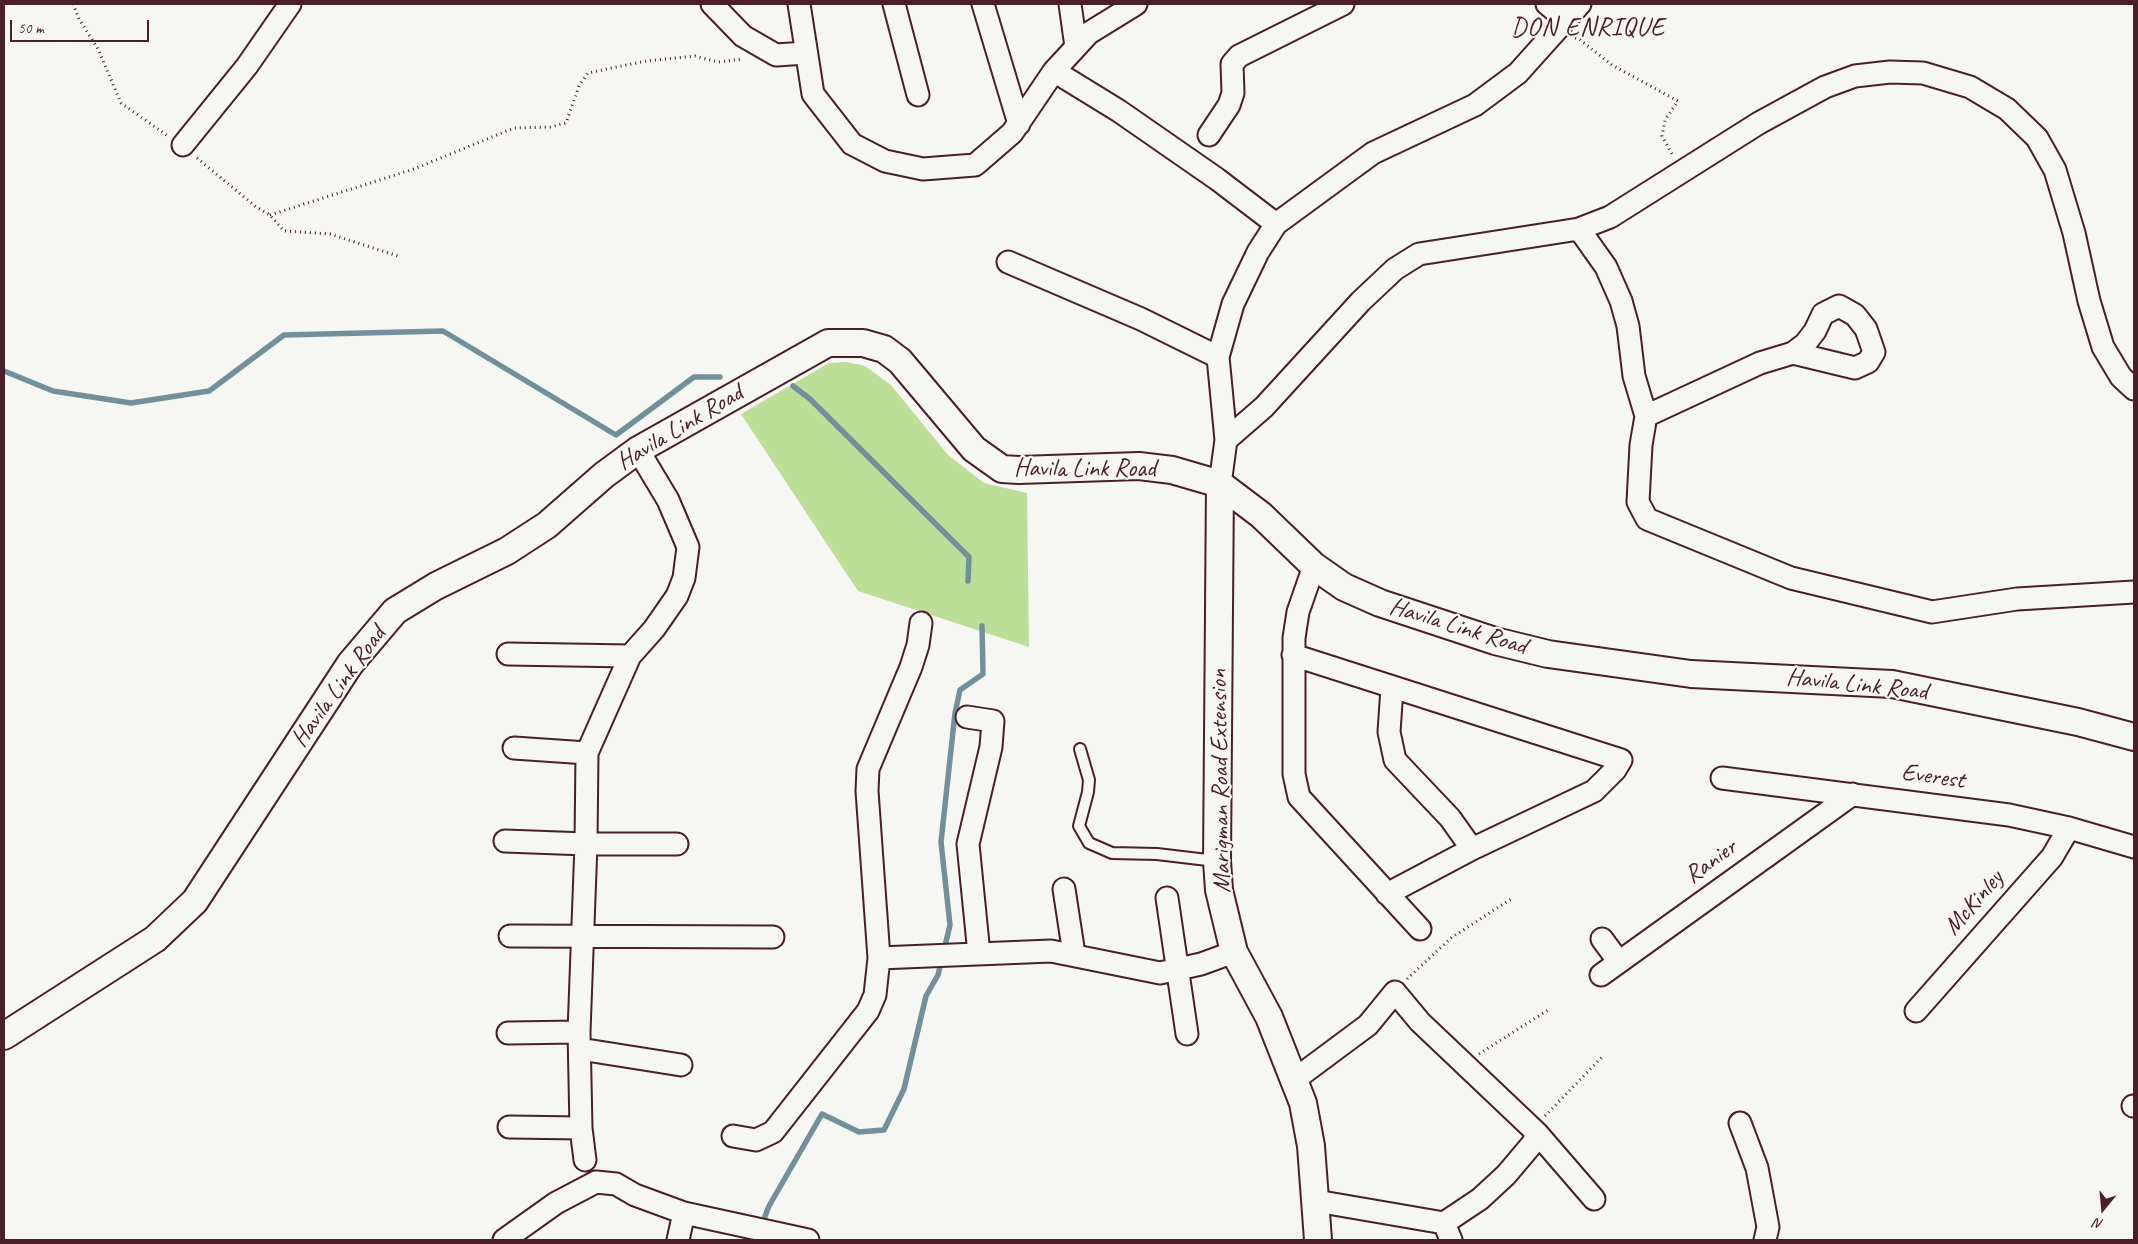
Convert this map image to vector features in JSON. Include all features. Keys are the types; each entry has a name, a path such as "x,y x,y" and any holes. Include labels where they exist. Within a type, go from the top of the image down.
{"street":[{"path":"183,145 247,66 290,4"},
{"path":"712,4 743,36 776,55 806,52"},
{"path":"799,4 813,94 852,144 885,161 923,168 975,165 1012,134 1054,71 1089,33 1136,4"},
{"path":"894,4 918,95"},
{"path":"983,4 1019,124"},
{"path":"1070,4 1076,47"},
{"path":"1209,135 1229,105 1233,93 1232,64 1239,56 1343,4"},
{"path":"1547,4 1559,27"},
{"path":"1220,484 1226,440 1218,357 1233,304 1258,252 1276,224 1373,153 1475,105 1518,73 1580,4"},
{"path":"1054,71 1119,111 1217,179 1276,224"},
{"path":"1226,440 1264,407 1361,301 1395,269 1419,254 1578,229 1610,217 1759,123 1825,87 1855,76 1890,72 1923,73 1970,87 2007,109 2037,138 2055,170 2074,232 2088,301 2103,347 2121,377 2134,389"},
{"path":"1578,229 1606,267 1621,301 1628,326 1634,376 1646,416 1638,502 1646,519 1791,578 1932,612 2017,599 2134,592"},
{"path":"1008,262 1141,319 1218,357"},
{"name":"Havila Link Road","path":"4,1036 155,939 195,900 350,664 395,611 436,586 507,551 539,530 604,475 638,450 828,343 844,341 863,343 884,349 900,361 974,449 1002,468 1019,470 1139,466 1172,470 1220,484 1261,515 1314,566 1344,587 1380,603 1495,641 1548,654 1608,664 1691,674 1892,684 2078,722 2134,738"},
{"path":"1646,416 1760,363 1792,353"},
{"path":"585,1160 581,1128 579,1040 586,844 587,753 630,656 654,629 678,596 684,578 688,547 668,500 638,450"},
{"name":"Marigman Road Extension","path":"1220,484 1217,861 1219,890 1234,952 1269,1017 1303,1103 1311,1146 1318,1240"},
{"path":"1314,566 1298,612 1293,655 1294,774 1299,796 1420,929"},
{"path":"733,1136 756,1140 773,1132 868,1011 875,995 879,958 867,791 868,769 911,667 918,645 921,623"},
{"path":"508,654 630,656"},
{"path":"1293,655 1621,760 1615,770 1594,791 1472,849 1388,894"},
{"path":"1392,688 1389,732 1395,760 1450,818 1472,849"},
{"path":"967,716 993,721 991,747 968,844 979,954"},
{"path":"514,748 587,753"},
{"name":"Everest","path":"1722,778 2009,815 2069,828 2134,848"},
{"name":"Ranier","path":"1601,975 1853,794"},
{"name":"McKinley","path":"1916,1011 1939,998 2052,857 2069,828"},
{"path":"505,841 586,844 677,844"},
{"path":"1064,889 1074,954"},
{"path":"1167,898 1187,1034"},
{"path":"510,936 583,938 773,937"},
{"path":"1602,939 1619,962"},
{"path":"879,958 1051,950 1160,973 1177,971 1234,952"},
{"path":"1294,1080 1368,1024 1395,992 1420,1022 1535,1131 1594,1200"},
{"path":"508,1033 579,1040 681,1065"},
{"path":"1740,1123 1757,1168 1768,1227 1765,1240"},
{"path":"509,1127 581,1128"},
{"path":"1316,1201 1448,1232 1506,1175 1533,1143 1535,1131"},
{"path":"504,1240 556,1203 596,1182 616,1184 635,1195 684,1212 808,1240"},
{"path":"678,1240 684,1212"}],"lane":[{"path":"1080,749 1088,780 1088,792 1079,826 1089,843 1112,853 1158,854 1217,861"}],"path":[{"path":"73,4 79,19 98,49 120,103 183,145 221,180 256,207 270,215 284,232 330,234 398,256"},
{"path":"1559,27 1579,39 1612,65 1678,101 1665,120 1662,136 1682,171"},
{"path":"270,215 414,169 514,128 566,124 579,86 588,73 646,61 695,56 718,62 776,55"},
{"path":"1395,992 1406,979 1451,938 1510,899"},
{"path":"1464,1064 1548,1010"},
{"path":"1535,1131 1602,1057"}],"green space":[{"path":"847,362 865,366 891,385 948,455 984,483 1027,493 1029,647 858,591 741,414 829,363"}],"waterway":[{"path":"4,371 53,391 131,403 209,391 284,335 443,331 616,435 694,377 720,377"},
{"path":"793,386 810,399 969,557 968,581"},
{"path":"944,950 950,925 941,842 955,713 960,690 983,674 982,626"},
{"path":"756,1240 769,1206 822,1114 859,1132 884,1130 904,1089 926,996 938,975 942,959"}],"district":[{"name":"DON ENRIQUE","path":"1588,28"}]}
